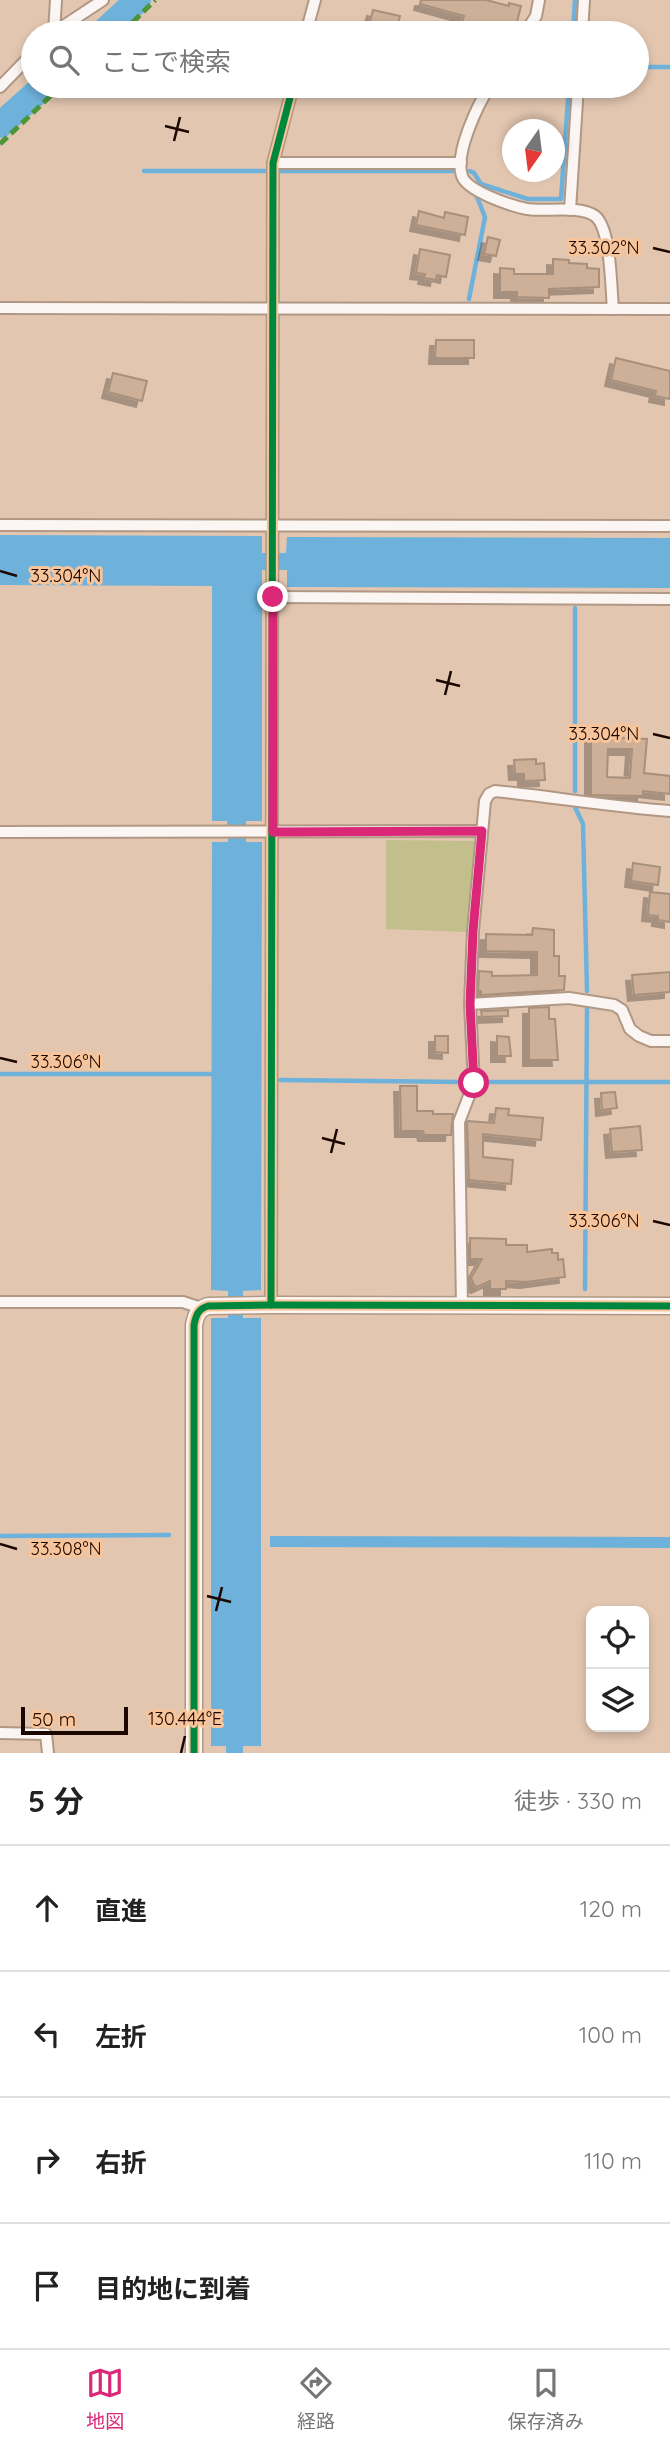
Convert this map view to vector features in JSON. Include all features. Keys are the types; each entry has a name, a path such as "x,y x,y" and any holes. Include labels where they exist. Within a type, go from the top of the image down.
{"street":[{"path":"54,21 56,0"},
{"path":"71,21 103,0"},
{"path":"309,21 315,0"},
{"path":"533,21 539,0"},
{"path":"583,21 584,0"},
{"path":"0,86 21,65"},
{"path":"271,1305 273,163 290,98"},
{"path":"482,98 468,127 461,163 462,176 469,186 490,197 526,209 585,211 597,217 605,230 612,309"},
{"path":"570,210 577,98"},
{"path":"273,163 461,163"},
{"path":"0,308 670,309"},
{"path":"0,524 670,526"},
{"path":"273,597 670,599"},
{"path":"462,1306 459,1122 474,1083 470,1004 473,931 485,801 495,790 670,811"},
{"path":"0,832 482,831"},
{"path":"470,1004 569,998 614,1005 622,1010 631,1029 639,1036 651,1041 670,1041"},
{"path":"0,1302 183,1303 201,1308 271,1305 670,1307"},
{"path":"194,1753 194,1325 201,1308"},
{"path":"0,1733 46,1734 48,1753"}],"shaded area":[{"path":"386,840 476,841 467,932 386,929"}],"water":[{"path":"0,535 262,536 262,553 286,553 287,537 670,538 670,588 287,587 287,570 262,570 262,821 246,821 246,842 262,842 261,1290 243,1291 243,1318 261,1318 261,1746 243,1746 243,1753 226,1753 226,1746 211,1746 211,1318 228,1318 228,1291 211,1290 212,842 228,842 227,821 212,821 212,586 0,585"},
{"path":"270,1536 670,1537 670,1548 270,1547"}],"building":[{"path":"421,0 486,0 521,6 517,21 463,21 464,16 420,4"},
{"path":"373,10 400,16 399,21 370,21"},
{"path":"419,211 444,218 445,212 468,217 465,235 416,225"},
{"path":"488,237 500,240 496,256 484,254"},
{"path":"420,249 450,255 446,277 437,275 436,280 416,273"},
{"path":"553,259 569,260 569,263 587,264 587,268 599,269 599,287 549,289 549,298 517,297 517,292 500,292 500,268 514,269 514,274 553,274"},
{"path":"436,340 474,340 474,358 435,358"},
{"path":"616,358 670,371 670,399 655,396 656,391 611,380"},
{"path":"113,373 147,381 142,401 108,392"},
{"path":"591,736 647,739 644,773 670,776 670,794 643,791 643,796 591,795","holes":["608,749 632,749 630,778 607,777"]},
{"path":"536,759 536,764 544,763 545,780 524,781 524,774 515,774 514,760"},
{"path":"633,863 660,867 658,885 631,881"},
{"path":"650,892 670,894 670,922 648,915"},
{"path":"533,928 554,930 554,956 559,956 559,976 565,976 564,990 481,995 481,991 478,991 479,971 492,972 492,976 537,975 537,952 486,951 486,934 532,935"},
{"path":"670,972 670,992 634,995 632,975"},
{"path":"549,1007 549,1019 555,1019 558,1060 529,1060 529,1008"},
{"path":"508,1010 508,1016 482,1017 481,1011"},
{"path":"435,1036 448,1036 448,1053 435,1052"},
{"path":"497,1036 509,1037 511,1056 497,1056"},
{"path":"400,1086 417,1086 417,1111 453,1114 451,1135 424,1135 423,1131 401,1131"},
{"path":"615,1092 617,1108 602,1110 601,1093"},
{"path":"496,1108 509,1109 508,1115 543,1118 541,1140 483,1134 483,1157 513,1160 511,1184 469,1180 467,1123 494,1123"},
{"path":"640,1126 642,1150 612,1152 610,1129"},
{"path":"470,1238 506,1239 506,1245 527,1245 527,1252 552,1249 552,1253 558,1253 558,1260 563,1259 565,1277 526,1282 506,1281 506,1289 490,1289 490,1281 477,1287 471,1278 482,1259 470,1259"}],"waterway":[{"path":"115,21 138,0"},
{"path":"574,21 575,0"},
{"path":"649,67 670,67"},
{"path":"0,125 30,98"},
{"path":"470,171 481,184 528,199 561,199 568,98"},
{"path":"144,171 265,171"},
{"path":"281,171 456,171"},
{"path":"469,299 485,217 477,197"},
{"path":"575,608 575,791"},
{"path":"575,807 583,824 587,991"},
{"path":"585,1289 587,1008"},
{"path":"0,1074 211,1074"},
{"path":"280,1080 463,1082"},
{"path":"484,1082 670,1082"},
{"path":"0,1536 169,1535"}],"marked path":[{"path":"134,21 155,0"},
{"path":"0,144 48,98"}],"cycle path":[{"path":"271,1305 273,163 290,98"},
{"path":"194,1753 194,1325 200,1311 208,1306 271,1305 670,1306"}],"route":[{"path":"273,597 273,832 482,831 470,1004 474,1083"}]}
